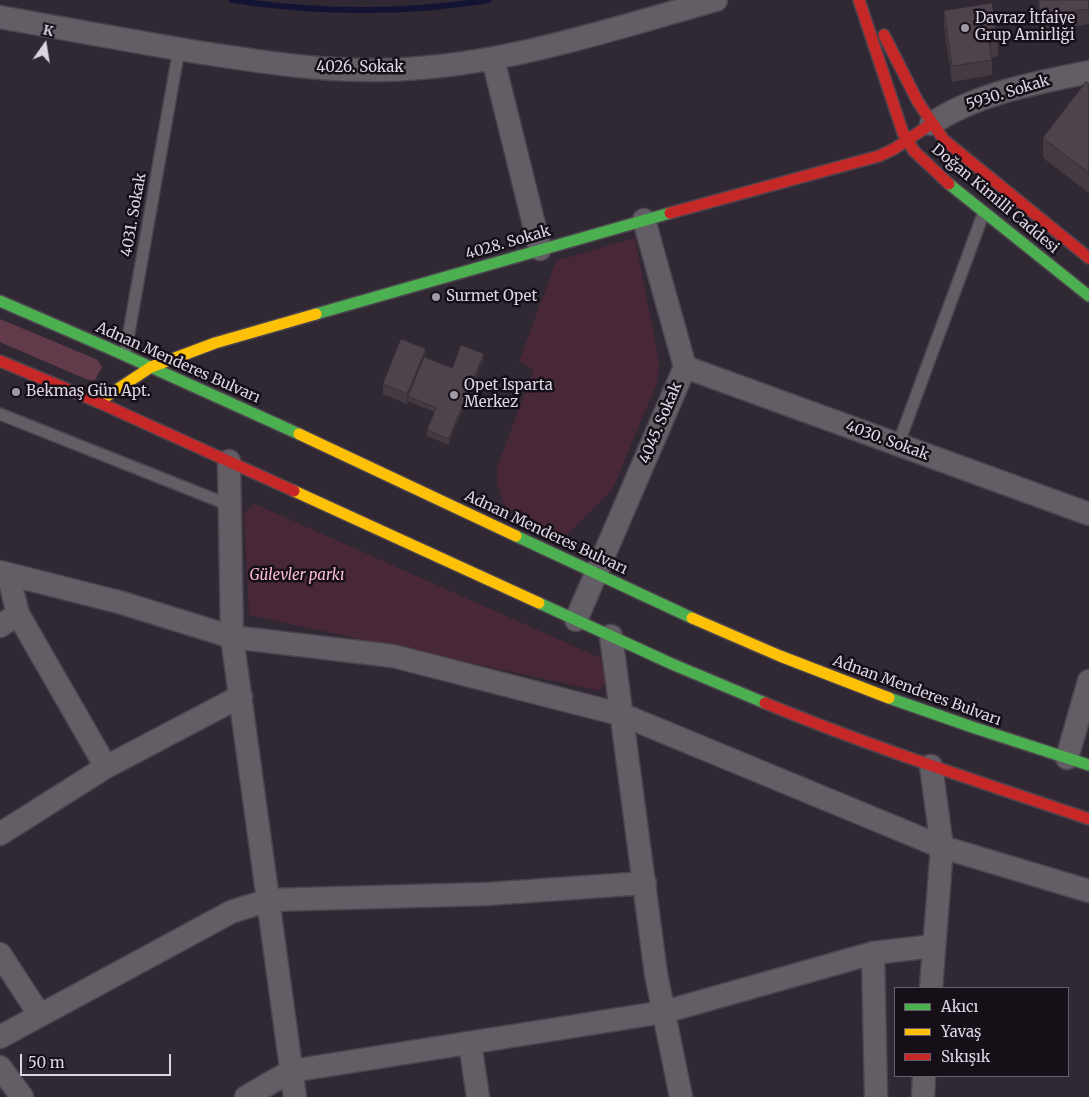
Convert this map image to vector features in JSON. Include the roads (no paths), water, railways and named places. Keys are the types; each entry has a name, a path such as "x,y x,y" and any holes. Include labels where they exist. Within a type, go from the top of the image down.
{"main road":[{"name":"Doğan Kimilli Caddesi","path":"859,0 894,108 907,140 914,151 926,164 1089,296"},
{"name":"Doğan Kimilli Caddesi","path":"866,0 931,124 944,140 1089,258"},
{"name":"4028. Sokak","path":"98,402 151,367 215,343 644,220 879,156 931,124"},
{"name":"Adnan Menderes Bulvarı","path":"0,301 123,363 151,367 778,655 866,690 966,726 1089,765"},
{"path":"0,361 98,402 672,664 836,732 1089,819"}],"street":[{"name":"4026. Sokak","path":"0,17 179,49 315,68 378,70 442,66 493,59 561,44 716,0"},
{"path":"493,59 540,250"},
{"name":"5930. Sokak","path":"931,124 969,103 1001,92 1089,72"},
{"name":"4045. Sokak","path":"576,620 685,367 644,220"},
{"name":"4030. Sokak","path":"685,367 1089,514"},
{"path":"228,461 232,637 295,1097"},
{"path":"106,767 9,620 4,573 119,602 232,637 394,656 623,715 942,847 1089,891"},
{"path":"611,636 656,974 680,1097"},
{"path":"1067,758 1089,680"},
{"path":"0,834 106,767 241,696"},
{"path":"931,766 942,847 931,987"},
{"path":"0,1037 39,1014 231,912 269,900 486,894 644,883"},
{"path":"246,1097 291,1071 664,1012 873,953 934,946"},
{"path":"873,953 876,1097"},
{"path":"0,954 39,1014"},
{"path":"470,1043 478,1097"},
{"path":"0,1067 22,1097"},
{"path":"923,1097 924,1077"}],"lane":[{"name":"4031. Sokak","path":"118,387 179,49"},
{"path":"898,444 984,212"},
{"path":"0,414 229,505"}],"waterway":[{"path":"232,0 296,7 360,10 425,8 489,0"}],"place":[{"name":"Davraz İtfaiye Grup Amirliği","path":"965,28"},
{"name":"Surmet Opet","path":"436,297"},
{"name":"Bekmaş Gün Apt.","path":"16,392"},
{"name":"Opet Isparta Merkez","path":"454,395"}],"park label":[{"name":"Gülevler parkı","path":"297,576"}]}
